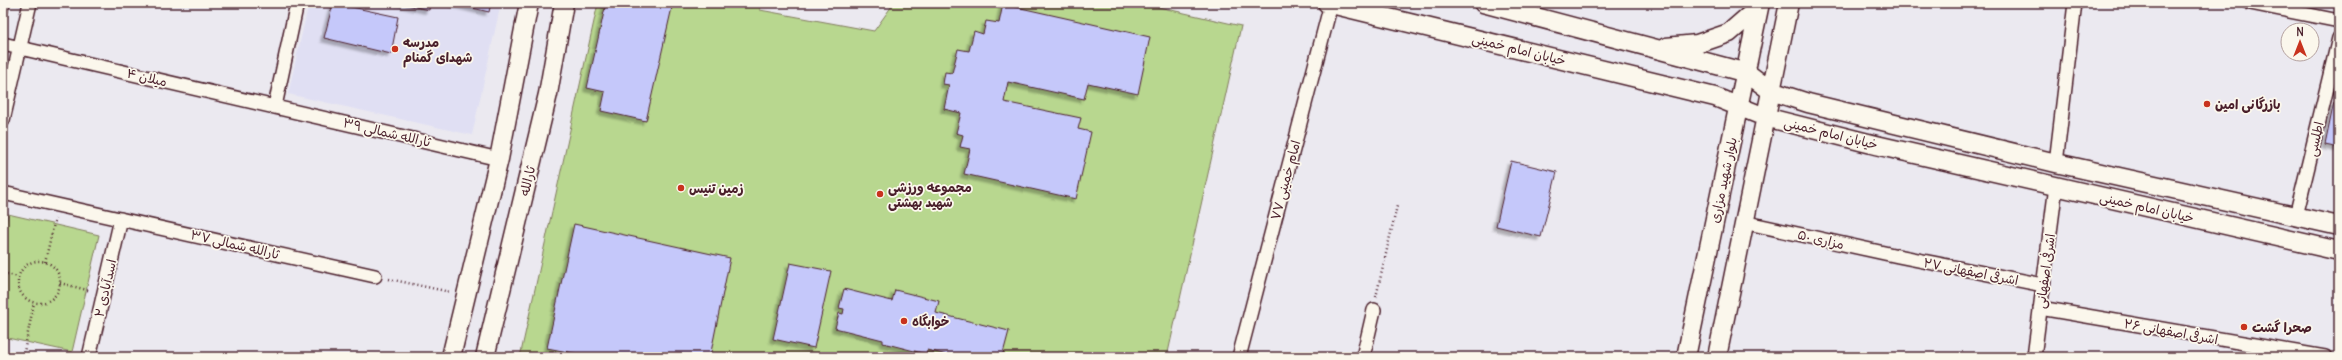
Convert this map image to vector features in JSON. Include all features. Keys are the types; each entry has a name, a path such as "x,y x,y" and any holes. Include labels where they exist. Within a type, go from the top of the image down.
{"main road":[{"path":"450,357 467,296 499,159 529,3"},
{"name":"ثارالله","path":"485,357 548,94 564,3"},
{"name":"خیابان امام خمینی","path":"1329,3 1715,97 1765,117 2339,251"},
{"name":"خیابان امام خمینی","path":"1484,3 1747,73 1771,90 1808,103 2056,163 2339,226"},
{"path":"1717,357 1743,222 1789,3"},
{"path":"1652,48 1697,44 1729,33 1760,5"},
{"name":"بلوار شهید مزاری","path":"1686,357 1747,73 1760,5"}],"street":[{"path":"3,120 30,3"},
{"path":"275,106 298,3"},
{"name":"امام خمینی ۷۷","path":"1238,357 1329,3"},
{"path":"2056,163 2075,3"},
{"path":"2250,3 2339,22"},
{"name":"اطلسی","path":"2296,216 2339,38"},
{"name":"میلان ۴","path":"3,44 275,106"},
{"name":"ثارالله شمالی ۳۹","path":"275,106 499,159"},
{"name":"اشرفی اصفهانی","path":"2034,357 2056,186"},
{"name":"ثارالله شمالی ۳۷","path":"3,193 375,276"},
{"name":"اسدآبادی ۲","path":"89,357 121,219"},
{"name":"مزاری ۵۰","path":"1743,222 1898,256"},
{"name":"اشرفی اصفهانی ۲۷","path":"1898,256 2043,285"},
{"name":"اشرفی اصفهانی ۲۶","path":"2040,308 2325,357"},
{"path":"1363,357 1374,310"}],"path":[{"path":"45,262 58,205"},
{"path":"1374,310 1397,206"},
{"path":"31,262 45,262 56,270 60,283 58,290 49,301 34,303 28,300 19,290 18,277 21,270 31,262"},
{"path":"3,273 18,277"},
{"path":"375,276 467,296"},
{"path":"60,283 104,294"},
{"path":"23,357 34,303"}],"shaded area":[{"name":"مدرسه شهدای گمنام","path":"309,3 501,3 472,135 288,94"}],"green space":[{"name":"مجموعه ورزشی شهید بهشتی","path":"598,3 760,3 760,10 874,31 894,3 1141,3 1241,26 1167,357 520,357"},
{"path":"8,214 99,235 72,352 3,337 3,235"}],"building":[{"path":"3,3 10,3 6,21 3,20"},
{"path":"333,3 398,17 391,54 324,38"},
{"path":"398,3 430,3 429,10"},
{"path":"452,3 491,3 489,12"},
{"path":"606,3 673,3 646,121 601,111 605,92 587,88"},
{"path":"1003,4 1150,37 1138,94 1088,83 1084,99 1008,82 1004,102 1081,118 1078,129 1091,132 1076,199 964,174 970,149 960,147 963,135 956,133 961,113 944,109 949,85 943,84 945,72 952,73 958,49 969,51 974,31 983,34 986,21 999,23"},
{"path":"2334,102 2339,103 2339,148 2325,145"},
{"path":"1511,161 1557,172 1541,237 1496,226"},
{"path":"574,224 730,258 710,357 594,357 547,348"},
{"path":"790,263 831,271 814,348 773,339"},
{"name":"خوابگاه","path":"844,289 892,301 895,290 939,301 936,313 1009,331 1002,357 955,357 927,350 926,354 883,343 883,340 835,328 839,313 843,314 844,309 839,308"}],"place":[{"name":"مدرسه شهدای گمنام","path":"395,49"},
{"name":"بازرگانی امین","path":"2207,104"},
{"name":"زمین تنیس","path":"681,188"},
{"name":"مجموعه ورزشی شهید بهشتی","path":"880,194"},
{"name":"خوابگاه","path":"904,321"},
{"name":"صحرا گشت","path":"2244,327"}]}
